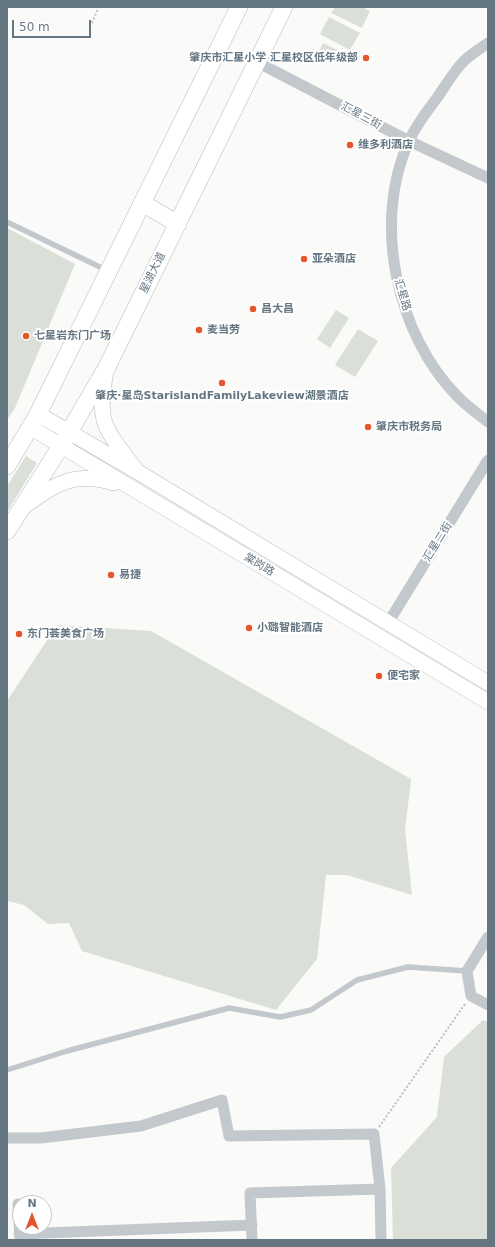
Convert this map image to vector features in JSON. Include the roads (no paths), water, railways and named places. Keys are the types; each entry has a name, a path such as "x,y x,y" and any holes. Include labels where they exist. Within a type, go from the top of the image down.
{"main road":[{"path":"7,466 34,420 239,7"},
{"name":"星湖大道","path":"7,530 65,439 107,367 284,7"},
{"path":"142,203 178,224"},
{"path":"107,367 101,407 103,419 108,432 138,472"},
{"name":"棠岗路","path":"34,420 65,439 130,487 488,702"},
{"name":"棠岗路","path":"65,439 138,472 488,683"},
{"path":"22,508 54,485 69,480 84,478 102,479 130,487"},
{"path":"290,583 299,569"}],"street":[{"name":"汇星路","path":"488,43 465,59 420,121 409,141 400,167 391,219 396,282 412,327 433,366 458,397 488,422"},
{"name":"汇星三街","path":"257,62 409,141 488,178"},
{"name":"汇星二街","path":"388,623 488,460"},
{"path":"488,937 468,971 471,996 488,1005"},
{"path":"7,1138 41,1138 141,1126 222,1100 229,1136 374,1134 380,1189 381,1240"},
{"path":"252,1240 250,1193 380,1189"},
{"path":"19,1237 252,1225"}],"lane":[{"path":"7,222 108,271"},
{"path":"7,1070 229,1008 280,1018 311,1010 357,980 408,967 468,971"}],"place":[{"name":"肇庆市汇星小学 汇星校区低年级部","path":"366,58"},
{"name":"维多利酒店","path":"350,145"},
{"name":"亚朵酒店","path":"304,259"},
{"name":"昌大昌","path":"253,309"},
{"name":"麦当劳","path":"199,330"},
{"name":"七星岩东门广场","path":"26,336"},
{"name":"肇庆·星岛StarislandFamilyLakeview湖景酒店","path":"222,383"},
{"name":"肇庆市税务局","path":"368,427"},
{"name":"易捷","path":"111,575"},
{"name":"小璐智能酒店","path":"249,628"},
{"name":"东门荟美食广场","path":"19,634"},
{"name":"便宅家","path":"379,676"}]}
